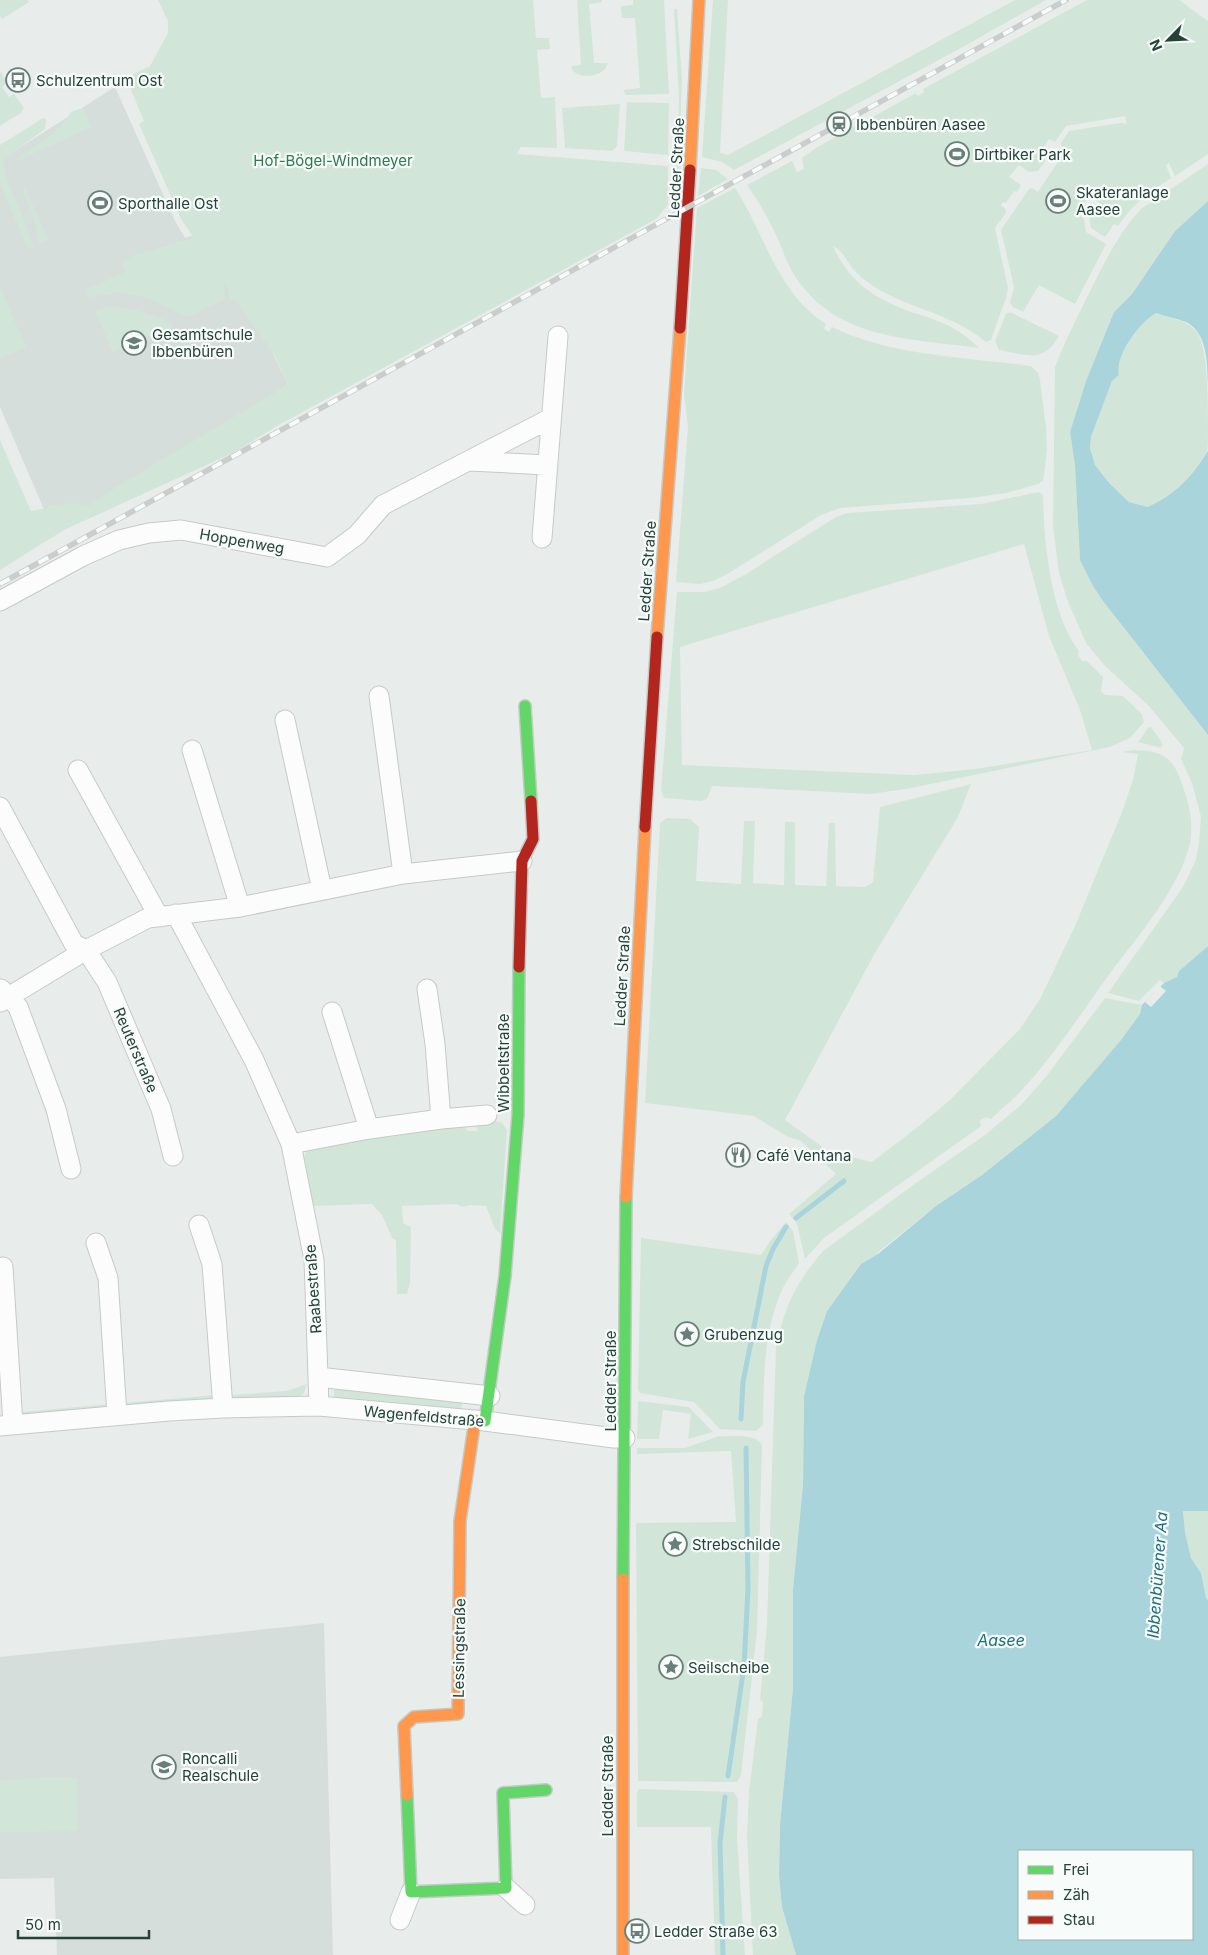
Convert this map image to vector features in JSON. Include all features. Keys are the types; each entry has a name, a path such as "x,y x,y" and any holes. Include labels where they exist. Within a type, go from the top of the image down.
{"main road":[{"name":"Ledder Straße","path":"623,1955 623,1532 626,1180 646,808 665,513 687,233 699,0"},
{"name":"Wibbeltstraße","path":"480,1420 490,1396 505,1276 518,1115 519,935 522,861 533,839 525,706"},
{"name":"Lessingstraße","path":"411,1892 404,1726 414,1717 458,1714 460,1521 480,1420"},
{"path":"411,1892 506,1888 503,1793 546,1790"}],"street":[{"path":"542,538 558,336"},
{"name":"Hoppenweg","path":"0,602 83,556 119,540 148,533 181,530 327,557 357,534 383,505 551,418"},
{"path":"468,461 547,466"},
{"path":"379,696 403,874"},
{"path":"285,720 322,890"},
{"path":"192,750 240,907"},
{"path":"78,770 167,916"},
{"name":"Reuterstraße","path":"0,807 74,944 86,950 107,982 161,1109 173,1156"},
{"path":"71,1169 56,1109 18,1007 3,996 148,918 240,907 403,874 522,861"},
{"name":"Raabestraße","path":"167,916 254,1060 291,1144 314,1260 319,1406"},
{"path":"427,989 436,1044 441,1119"},
{"path":"332,1012 369,1129"},
{"path":"291,1144 369,1129 487,1115"},
{"path":"200,1225 212,1264 223,1408"},
{"path":"96,1243 108,1278 117,1415"},
{"name":"Wagenfeldstraße","path":"3,1267 7,1426 117,1415 223,1408 319,1406 480,1420 625,1438"},
{"path":"318,1377 490,1396"},
{"path":"506,1888 525,1905"},
{"name":"Lessingstraße","path":"400,1920 411,1892"}],"shaded area":[{"name":"Gesamtschule Ibbenbüren","path":"115,87 175,221 185,238 193,235 222,282 236,276 288,385 54,533 0,407 0,160"},
{"name":"Roncalli Realschule","path":"324,1623 333,1955 57,1955 54,1878 0,1879 0,1657"}],"green space":[{"path":"0,0 27,0 29,2 2,19 0,16"},
{"name":"Hof-Bögel-Windmeyer","path":"158,0 533,0 536,38 549,38 550,49 537,50 541,98 555,97 557,148 521,147 517,154 668,166 668,205 656,219 277,426 233,453 64,530 0,570 0,440 31,511 72,503 89,506 118,486 288,385 275,356 236,300 230,301 228,288 223,280 225,299 189,316 184,316 162,304 138,295 114,293 90,298 86,290 125,272 121,262 135,255 194,238 181,219 139,124 144,121 126,78 150,66 168,33 168,21"},
{"path":"577,0 602,0 602,2 589,4 594,63 608,63 604,70 596,75 580,75 571,66 581,65"},
{"path":"633,0 664,0 669,94 626,95 623,90 640,88 635,18 622,18 621,6 633,5"},
{"path":"713,0 728,0 720,153 728,155 1015,0 1046,0 734,170 722,162 702,157"},
{"path":"1087,0 1179,0 1208,21 1208,154 1175,176 1169,163 1166,165 1171,178 1142,199 1118,226 1114,224 1105,237 1091,228 1089,217 1100,203 1089,196 1077,214 1084,219 1086,232 1106,244 1075,304 1039,285 1023,312 1013,307 1010,302 1014,287 1001,230 1029,189 1032,188 1038,192 1065,151 1061,143 1069,131 1121,123 1127,124 1125,116 1066,126 1055,142 1049,139 1042,150 1045,162 1038,171 1029,172 1019,165 1009,177 1021,185 1017,192 1014,191 1006,203 1003,202 1001,206 1005,208 1006,213 995,228 1008,288 991,340 986,342 959,324 887,294 873,286 855,271 842,253 833,246 847,270 864,288 898,307 950,326 966,336 979,348 900,338 876,332 852,324 830,312 810,295 793,273 777,236 747,185 792,161 797,172 804,169 802,158 816,148 855,126 857,128 869,121 869,119 916,93 918,96 924,92 923,89"},
{"path":"674,9 677,9 682,79 678,184 676,178 679,98"},
{"path":"0,71 7,82 2,87 9,97 14,94 24,108 21,113 0,126"},
{"path":"627,102 669,103 668,155 624,151"},
{"path":"620,104 617,146 612,151 565,148 562,108"},
{"path":"83,108 91,127 14,162 51,135 64,123 71,112"},
{"path":"43,118 46,121 45,129 8,156 3,164 33,247 28,248 0,184 0,145"},
{"path":"1208,164 1208,201 1175,231 1132,294 1114,312 1086,381 1070,432 1075,465 1080,560 1103,601 1208,735 1208,946 1179,971 1177,977 1164,983 1160,980 1139,1001 1108,993 1183,887 1196,860 1201,817 1192,783 1181,759 1184,748 1148,705 1106,667 1086,643 1068,602 1059,573 1053,526 1055,367 1070,332 1105,262 1132,219 1141,209"},
{"path":"701,168 716,170 728,179 698,196"},
{"path":"24,186 48,239 39,243 34,218"},
{"path":"735,188 785,282 808,310 826,324 824,329 829,332 832,327 855,337 904,350 1031,366 1038,373 1040,380 1046,427 1047,450 1043,481 1007,493 970,498 840,508 821,515 729,573 713,581 700,584 676,582 688,427 684,394 697,208"},
{"path":"0,288 26,347 0,358"},
{"path":"105,307 130,309 146,313 170,322 173,328 157,335 156,333 113,352 95,311"},
{"path":"1010,312 1059,336 1047,351 1040,354 1026,355 999,350 995,341 1006,314"},
{"path":"1156,313 1188,324 1197,332 1201,340 1207,377 1208,443 1207,453 1190,478 1166,497 1148,507 1129,502 1110,484 1095,465 1090,448 1091,437 1112,381 1119,375 1119,367 1124,349 1142,324"},
{"path":"1039,492 1043,495 1050,576 1061,617 1079,651 1078,655 1082,661 1087,661 1103,677 1101,691 1105,695 1123,696 1142,714 1144,722 1130,738 1110,747 911,788 871,794 712,786 707,799 701,801 664,798 661,790 677,592 704,592 720,588 746,574 836,517 848,513 981,504","holes":["1024,544 1049,636 1080,710 1092,750 975,769 914,775 682,765 680,647"]},
{"path":"1151,727 1163,744 1161,748 1138,742 1148,728"},
{"path":"1135,750 1160,754 1171,762 1179,775 1190,813 1191,836 1185,860 1157,911 1057,1047 1018,1094 991,1119 987,1117 980,1120 981,1126 824,1238 805,1259 797,1224 789,1214 836,1174 801,1141 788,1137 754,1116 645,1103 660,823 667,818 690,819 699,827 696,881 741,884 744,821 755,821 753,883 784,885 785,822 795,822 795,885 826,886 829,823 835,823 836,886 865,887 873,882 880,807 971,784 958,817 876,951 785,1120 828,1151 872,1162 950,1100 1019,1030 1040,999 1075,926 1122,812 1133,780 1138,754 1121,752"},
{"path":"1105,998 1142,1005 1140,1014 1121,1040 1056,1116 982,1175 936,1206 878,1254 861,1264 827,1311 817,1340 804,1396 803,1484 793,1590 793,1688 780,1825 779,1876 782,1907 796,1955 753,1955 747,1837 749,1792 758,1719 762,1716 763,1702 760,1700 767,1624 776,1347 787,1307 805,1274 823,1251 985,1135 1021,1105 1045,1078"},
{"path":"495,1121 502,1123 507,1130 500,1234 494,1227 486,1206 470,1205 462,1207 457,1204 402,1206 403,1223 411,1227 410,1283 407,1294 397,1294 396,1240 392,1238 382,1215 372,1204 313,1206 303,1158 308,1150 368,1136 390,1137 464,1124 467,1131 478,1131 475,1126 478,1123"},
{"path":"786,1222 793,1231 799,1263 783,1288 771,1324 766,1357 763,1425 756,1431 720,1429 694,1402 640,1393 638,1390 641,1238 761,1255"},
{"path":"307,1384 304,1393 297,1399 232,1400 230,1395 287,1391"},
{"path":"334,1390 463,1399 461,1411 391,1402 339,1399 334,1398"},
{"path":"216,1395 211,1401 126,1407 124,1403"},
{"path":"638,1401 689,1407 713,1432 688,1439 691,1414 663,1410 659,1439 637,1439"},
{"path":"110,1404 108,1408 26,1417 22,1412"},
{"path":"719,1436 749,1437 759,1441 762,1445 757,1632 741,1775 737,1782 638,1781 636,1523 736,1522 731,1451 637,1454 637,1448 685,1448"},
{"path":"1196,1509 1208,1511 1208,1600 1201,1573 1191,1558 1185,1532 1183,1510"},
{"path":"77,1778 78,1831 0,1832 0,1780"},
{"path":"639,1789 734,1792 738,1799 737,1838 745,1955 715,1955 711,1827 637,1827 637,1792"}],"water":[{"path":"1208,201 1208,385 1205,350 1199,334 1186,322 1156,313 1142,324 1124,349 1119,367 1119,375 1112,381 1091,437 1090,448 1095,465 1110,484 1129,502 1148,507 1167,496 1182,484 1196,469 1208,451 1208,735 1103,601 1080,560 1075,465 1070,432 1086,381 1114,312 1132,294 1175,231"},
{"name":"Aasee","path":"1208,946 1208,1511 1183,1511 1185,1532 1191,1558 1201,1573 1208,1600 1208,1955 796,1955 782,1907 779,1876 780,1825 793,1688 793,1590 803,1484 804,1396 817,1340 827,1311 861,1264 878,1254 936,1206 982,1175 1056,1116 1121,1040 1140,1014 1142,1005 1164,983 1177,977 1179,971"}],"pier":[{"path":"1160,986 1166,991 1151,1007 1145,1002"}],"waterway":[{"path":"796,1218 844,1181"},
{"path":"741,1419 743,1382 766,1266 773,1249 786,1227"},
{"path":"728,1776 744,1666 748,1589 746,1448"},
{"path":"723,1955 720,1843 725,1797"}],"railway":[{"path":"0,584 1066,0"}],"traffic: fast":[{"path":"525,706 531,801"},
{"path":"485,1421 505,1276 518,1115 519,967"},
{"path":"623,1579 626,1197"},
{"path":"407,1795 411,1892 506,1888 503,1793 546,1790"}],"traffic: slow":[{"path":"690,170 699,0"},
{"path":"657,637 680,328"},
{"path":"626,1197 645,827"},
{"path":"407,1795 404,1726 414,1717 458,1714 460,1521 475,1420"},
{"path":"623,1579 623,1955"}],"traffic: jam":[{"path":"680,328 690,170"},
{"path":"645,827 657,637"},
{"path":"519,967 522,861 533,839 531,801"}],"place":[{"name":"Schulzentrum Ost","path":"18,80"},
{"name":"Ibbenbüren Aasee","path":"839,124"},
{"name":"Dirtbiker Park","path":"957,154"},
{"name":"Skateranlage Aasee","path":"1058,201"},
{"name":"Sporthalle Ost","path":"100,203"},
{"name":"Gesamtschule Ibbenbüren","path":"134,343"},
{"name":"Café Ventana","path":"738,1155"},
{"name":"Grubenzug","path":"687,1334"},
{"name":"Strebschilde","path":"675,1544"},
{"name":"Seilscheibe","path":"671,1667"},
{"name":"Roncalli Realschule","path":"164,1767"},
{"name":"Ledder Straße 63","path":"637,1931"}],"water label":[{"name":"Ibbenbürener Aa","path":"1157,1575"}]}
